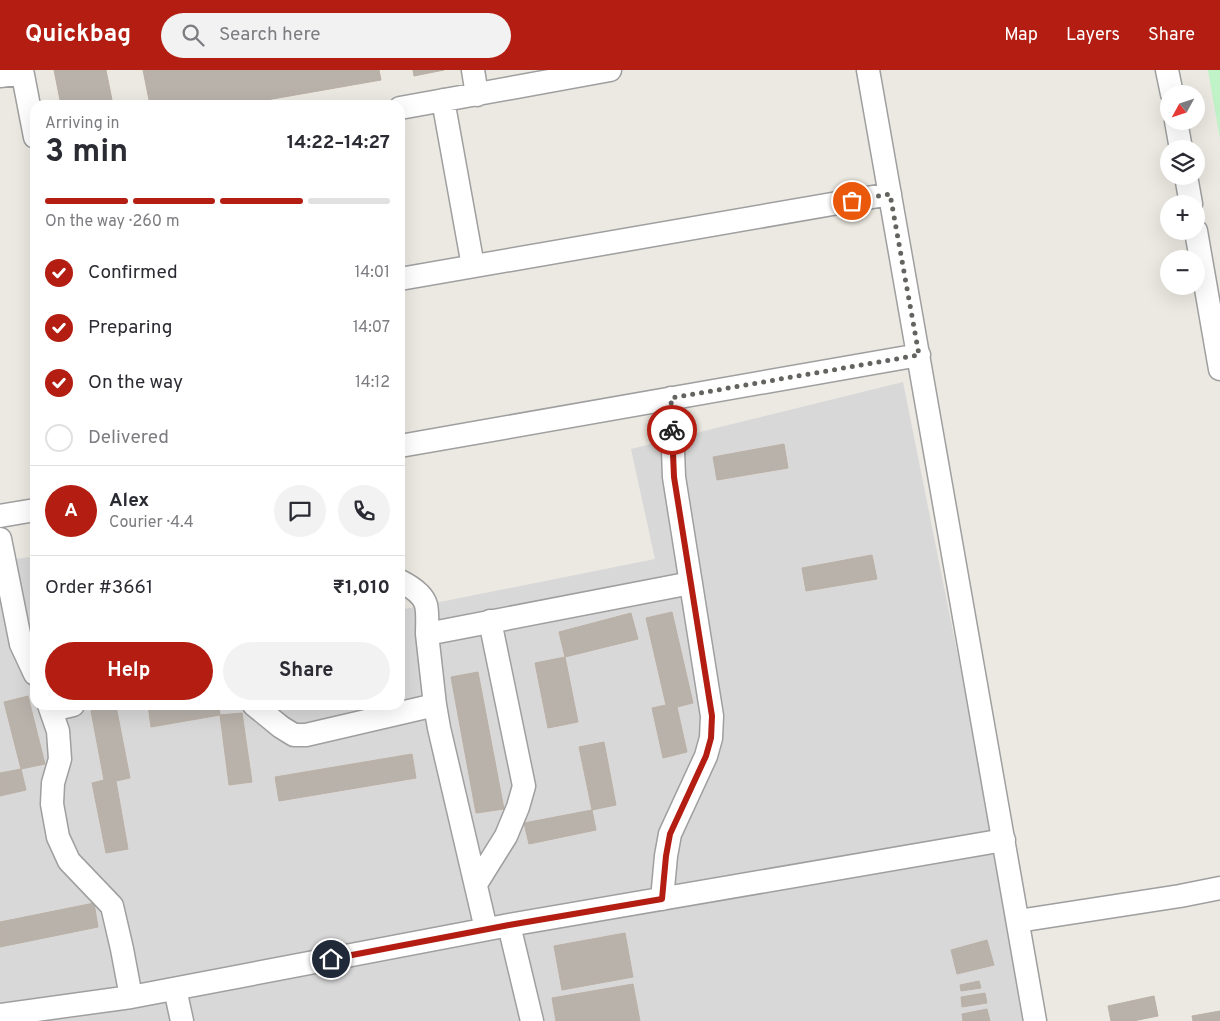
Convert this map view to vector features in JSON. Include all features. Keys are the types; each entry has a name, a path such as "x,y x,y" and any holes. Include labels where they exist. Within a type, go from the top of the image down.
{"street":[{"path":"473,70 477,95"},
{"path":"405,107 610,70"},
{"path":"868,70 1035,1021"},
{"path":"1167,70 1170,85"},
{"path":"0,76 22,71 30,112"},
{"path":"443,100 473,266"},
{"path":"405,278 890,194"},
{"path":"1198,240 1220,369"},
{"path":"405,445 919,355"},
{"path":"662,899 670,834 706,756 711,738 712,716 674,477 671,398"},
{"path":"0,516 30,511"},
{"path":"0,539 21,644 30,663"},
{"path":"427,634 691,583"},
{"path":"405,584 418,593 426,605 427,634 439,728 486,929"},
{"path":"476,884 506,836 524,786 490,622"},
{"path":"260,710 294,735 306,735 435,705"},
{"path":"51,710 58,731 60,759 53,783 52,804 58,837 70,861 112,906 131,997"},
{"path":"0,1015 131,997 486,929 1004,840"},
{"path":"1018,921 1220,888"},
{"path":"509,925 532,1021"},
{"path":"176,989 182,1021"}],"shaded area":[{"path":"903,382 1031,1021 0,1021 0,561 30,557 30,710 405,710 405,609 655,559 631,449"}],"green space":[{"path":"1208,70 1220,70 1220,139"}],"building":[{"path":"54,70 106,70 112,100 60,100"},
{"path":"143,70 379,70 381,80 267,100 149,100"},
{"path":"413,70 444,70 414,76"},
{"path":"784,444 788,468 717,480 713,457"},
{"path":"872,555 877,579 806,591 802,568"},
{"path":"672,612 693,703 677,707 687,752 663,758 652,708 666,705 646,618"},
{"path":"631,613 638,639 565,657 559,632"},
{"path":"565,657 578,722 548,728 535,663"},
{"path":"478,672 504,809 476,813 451,677"},
{"path":"28,696 45,764 21,769 4,702"},
{"path":"117,710 130,778 116,781 128,849 106,853 92,783 104,780 91,711"},
{"path":"149,710 220,710 220,715 151,727"},
{"path":"242,713 252,782 229,785 220,715"},
{"path":"604,742 616,805 592,810 579,747"},
{"path":"412,754 416,778 279,801 275,777"},
{"path":"21,769 26,790 0,796 0,773"},
{"path":"592,810 596,830 529,844 524,823"},
{"path":"94,903 98,927 0,947 0,922"},
{"path":"625,933 633,977 562,990 554,946"},
{"path":"987,940 994,965 957,974 951,950"},
{"path":"979,981 981,988 961,991 960,985"},
{"path":"633,984 640,1021 556,1021 552,998"},
{"path":"985,993 987,1003 962,1007 961,997"},
{"path":"1154,996 1158,1016 1133,1021 1111,1021 1108,1006"},
{"path":"987,1009 990,1021 963,1021 962,1014"},
{"path":"1220,1011 1220,1021 1193,1021 1192,1016"}],"way so far":[{"path":"672,430 671,398 919,355 890,194 852,201"}],"route":[{"path":"331,959 509,925 662,899 670,834 706,756 711,738 712,716 674,477 672,430"}]}
